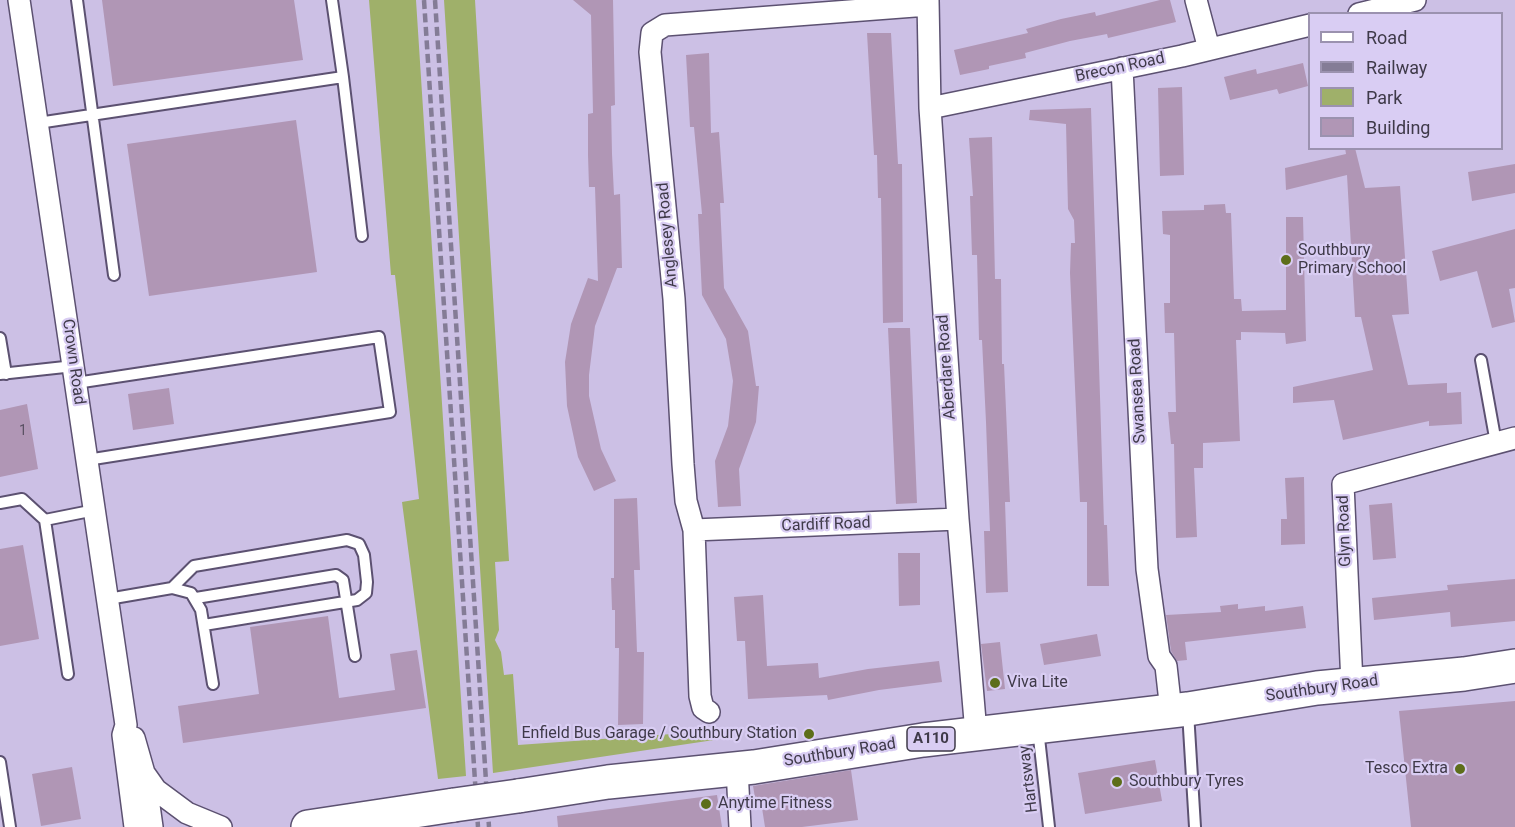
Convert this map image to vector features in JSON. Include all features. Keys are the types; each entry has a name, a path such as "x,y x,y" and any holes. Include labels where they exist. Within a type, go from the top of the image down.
{"main road":[{"name":"Southbury Road","path":"308,827 608,782 737,769 976,733 1037,728 1180,710 1352,684 1464,674 1515,666"}],"street":[{"name":"Crown Road","path":"20,0 126,725 123,735 135,827"},
{"path":"1196,0 1209,49"},
{"path":"1367,12 1415,0"},
{"name":"Aberdare Road","path":"928,3 930,108 958,519 976,733"},
{"name":"Anglesey Road","path":"709,712 703,708 700,696 694,530 686,501 673,289 650,52 652,33 665,25 928,3"},
{"name":"Brecon Road","path":"930,108 1122,68 1308,25"},
{"name":"Swansea Road","path":"1122,68 1147,569 1159,656 1166,666 1180,710"},
{"name":"Glyn Road","path":"1352,684 1343,484 1505,441"},
{"name":"Cardiff Road","path":"694,530 958,519"},
{"name":"Crown Road","path":"126,725 133,734 144,773 152,827"},
{"path":"737,769 740,827"},
{"name":"Crown Road","path":"144,773 156,790 170,803 220,827"}],"lane":[{"path":"77,0 114,275"},
{"path":"332,0 362,236"},
{"path":"38,123 343,77"},
{"path":"0,338 3,374 75,374 379,337 390,412 87,460"},
{"path":"1481,360 1505,441"},
{"path":"0,503 22,499 45,520 68,674"},
{"path":"45,520 95,510"},
{"path":"172,588 194,566 348,540 359,544 364,555 367,582 366,593 357,600 204,625"},
{"path":"196,598 336,574 343,580 355,656"},
{"path":"108,599 172,588 182,589 196,598 204,625 213,684"},
{"path":"1180,710 1195,827"},
{"name":"Hartsway","path":"1037,728 1049,827"},
{"path":"0,762 10,827"}],"green space":[{"path":"369,0 416,0 466,776 438,779 402,502 419,499 395,275 391,275"},
{"path":"444,0 475,0 509,561 495,562 499,630 495,640 501,652 504,675 513,674 518,745 714,731 714,740 493,773"}],"building":[{"path":"102,0 294,0 303,60 113,86"},
{"path":"573,0 613,0 615,105 611,106 612,154 614,195 620,194 622,268 617,268 595,326 589,396 601,449 616,481 594,491 578,457 567,406 565,362 571,324 588,278 598,281 595,187 589,187 588,155 588,114 593,113 591,15"},
{"path":"1160,0 1170,0 1176,22 1108,38 1107,34 1070,41 1025,53 1026,58 960,75 954,50 1028,33 1026,29 1061,19 1095,12 1096,16"},
{"path":"867,33 891,33 898,164 902,164 903,322 883,323 881,198 878,198 877,155 874,155"},
{"path":"709,53 711,133 719,132 724,203 720,203 724,288 748,331 756,386 759,386 756,422 739,469 741,506 718,507 715,461 728,426 733,381 726,339 702,295 698,214 702,214 694,127 690,127 686,55"},
{"path":"1303,63 1308,86 1279,94 1277,89 1230,100 1224,77 1256,69 1257,74"},
{"path":"1182,87 1184,175 1160,176 1158,88"},
{"path":"1091,108 1104,525 1107,525 1109,586 1087,586 1087,502 1080,502 1070,273 1071,243 1075,243 1074,220 1068,209 1066,124 1029,120 1030,110"},
{"path":"296,120 317,272 149,296 127,144"},
{"path":"992,137 995,279 1001,279 1002,364 1004,364 1010,502 1005,502 1008,592 986,593 984,531 990,531 986,422 982,340 979,340 977,255 972,255 970,196 973,196 969,138"},
{"path":"1345,150 1356,150 1365,188 1400,186 1409,314 1392,315 1408,385 1447,383 1447,393 1461,392 1462,424 1429,426 1429,421 1343,440 1334,400 1293,403 1293,387 1373,370 1361,317 1355,317 1347,175 1286,190 1285,168 1346,154"},
{"path":"1515,164 1515,193 1472,201 1468,172"},
{"path":"1225,204 1226,213 1231,213 1234,299 1241,299 1242,311 1286,310 1286,217 1303,217 1306,341 1286,344 1285,333 1241,332 1241,340 1236,340 1240,441 1203,443 1203,468 1194,468 1197,537 1176,538 1174,444 1171,444 1168,412 1176,412 1174,333 1165,333 1164,303 1170,303 1170,235 1163,234 1162,211 1204,210 1204,205"},
{"path":"1515,229 1515,288 1509,289 1515,322 1492,328 1477,271 1440,281 1432,251"},
{"path":"888,328 910,328 917,503 896,504"},
{"path":"169,388 174,424 133,430 128,394"},
{"path":"27,404 38,469 0,477 0,410"},
{"path":"1304,477 1305,544 1281,545 1281,519 1287,519 1285,478"},
{"path":"637,498 640,570 634,570 637,652 644,652 643,724 618,725 619,648 615,648 615,610 612,610 611,578 614,578 614,499"},
{"path":"1392,503 1396,558 1373,560 1369,505"},
{"path":"23,545 39,639 0,646 0,549"},
{"path":"898,553 920,553 920,605 899,606"},
{"path":"1515,579 1515,621 1451,627 1450,612 1374,620 1372,598 1448,590 1447,585"},
{"path":"763,595 767,666 818,663 819,678 868,669 939,661 942,682 879,690 828,700 827,695 748,699 745,641 737,641 734,597"},
{"path":"1238,604 1238,609 1265,606 1265,611 1303,606 1306,628 1185,642 1187,660 1177,661 1171,651 1166,615 1221,612 1220,606"},
{"path":"328,616 339,698 395,690 390,654 417,650 426,708 183,743 178,706 259,694 250,627"},
{"path":"1097,634 1101,656 1044,665 1040,644"},
{"path":"1000,642 1005,689 987,691 981,644"},
{"name":"Tesco Extra","path":"1515,701 1515,827 1411,827 1399,711"},
{"path":"1155,760 1162,801 1085,814 1078,773"},
{"path":"72,767 81,819 41,826 32,774"},
{"path":"851,770 858,820 802,827 765,827 762,808 757,809 753,786"},
{"path":"717,795 722,827 558,827 557,816"}],"railway":[{"path":"424,0 478,827"},
{"path":"435,0 489,827"}],"place":[{"name":"Southbury Primary School","path":"1286,260"},
{"name":"Viva Lite","path":"995,683"},
{"name":"Enfield Bus Garage / Southbury Station","path":"809,734"},
{"name":"Tesco Extra","path":"1460,769"},
{"name":"Southbury Tyres","path":"1117,782"},
{"name":"Anytime Fitness","path":"706,804"}]}
